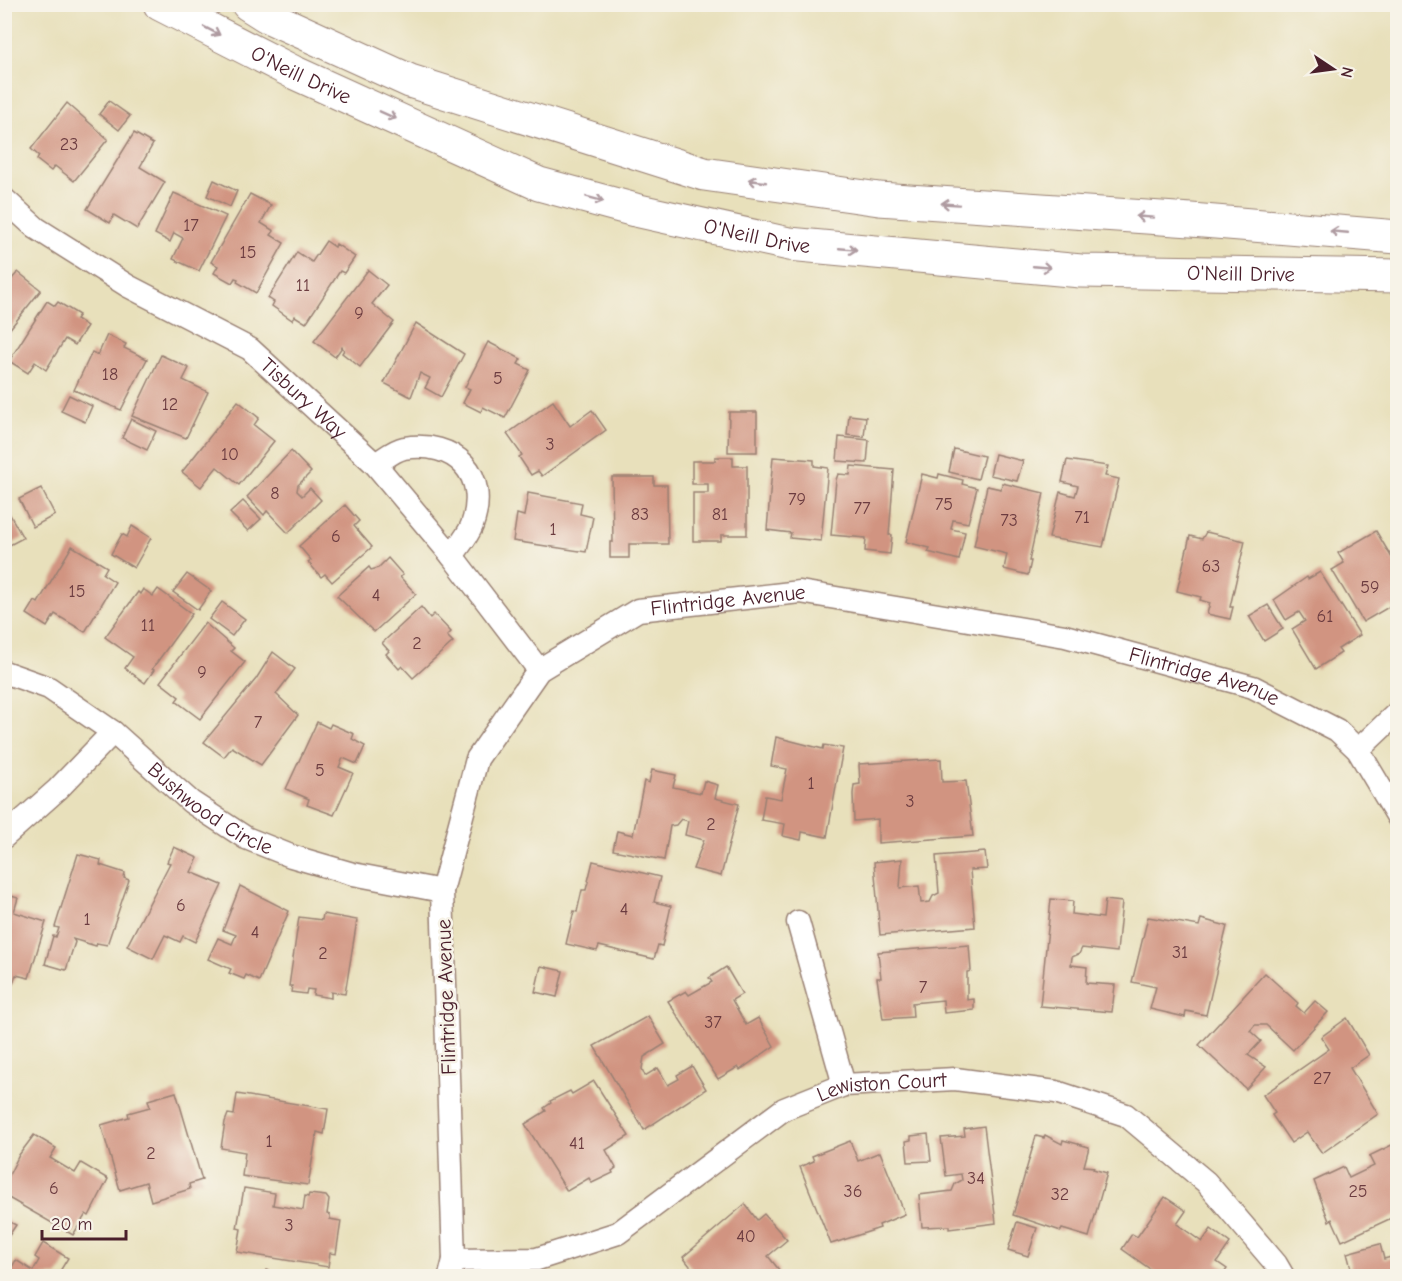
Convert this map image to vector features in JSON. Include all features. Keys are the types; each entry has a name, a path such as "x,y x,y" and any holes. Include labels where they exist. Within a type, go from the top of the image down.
{"main road":[{"name":"O'Neill Drive","path":"160,4 293,72 539,184 635,210 789,244 1081,271 1398,276"},
{"name":"O'Neill Drive","path":"248,4 267,16 410,81 704,174 879,199 1191,220 1398,237"}],"street":[{"name":"Tisbury Way","path":"4,199 36,228 128,286 250,349 375,464 452,556 539,669"},
{"path":"375,464 401,449 432,447 456,454 472,475 477,502 472,527 452,556"},
{"name":"Flintridge Avenue","path":"452,1268 442,891 477,759 539,669 638,610 800,592 1065,636 1242,684 1337,730 1358,750 1398,817"},
{"name":"Bushwood Circle","path":"4,672 49,688 113,732 191,802 246,838 291,856 353,874 442,891"},
{"path":"1358,750 1398,712"},
{"path":"4,837 58,789 113,732"},
{"path":"798,922 844,1085"},
{"name":"Lewiston Court","path":"452,1268 537,1258 618,1233 784,1109 844,1085 956,1079 1056,1092 1126,1115 1206,1182 1276,1264 1283,1276"}],"building":[{"path":"109,101 130,116 119,130 99,114"},
{"path":"67,103 108,139 74,181 55,166 51,171 37,160 39,156 31,149"},
{"path":"134,133 153,144 140,167 165,182 137,229 114,215 110,223 87,209"},
{"path":"214,180 237,191 230,207 207,196"},
{"path":"174,193 226,216 199,271 173,259 183,238 174,233 170,242 155,234"},
{"path":"250,194 271,205 261,223 274,231 271,235 284,243 256,293 237,282 238,279 235,278 232,283 214,273 218,266 211,262"},
{"path":"326,241 335,247 336,244 355,257 344,273 340,271 306,323 295,316 292,320 272,306 274,302 268,298 297,252 312,262"},
{"path":"368,270 387,285 372,304 394,322 360,367 342,353 344,350 342,347 335,357 314,341"},
{"path":"18,272 41,290 4,336 4,277 10,281"},
{"path":"47,301 55,306 58,302 79,315 76,319 87,326 75,345 65,339 46,370 35,362 28,373 9,361"},
{"path":"416,323 464,354 441,397 425,388 430,378 420,373 411,397 384,383"},
{"path":"107,335 126,344 124,348 147,359 121,410 74,390 92,352 98,355"},
{"path":"488,342 521,359 518,364 530,370 505,418 483,407 481,412 463,403 470,389 465,387"},
{"path":"161,355 189,368 183,380 208,392 186,438 132,416"},
{"path":"69,395 92,406 85,422 61,411"},
{"path":"238,401 259,418 254,425 274,441 239,485 217,467 201,487 182,472"},
{"path":"553,401 570,426 592,410 606,430 542,476 538,471 531,475 519,457 522,455 507,434"},
{"path":"729,412 757,412 757,452 728,452"},
{"path":"849,415 866,417 864,437 847,435"},
{"path":"131,419 156,431 147,450 122,438"},
{"path":"839,437 869,440 867,463 837,461"},
{"path":"954,449 984,456 978,479 949,472"},
{"path":"291,451 311,472 298,485 297,491 302,496 310,488 321,500 288,533 267,511 264,515 247,497"},
{"path":"995,454 1023,461 1017,481 990,475"},
{"path":"715,457 733,457 733,466 747,466 747,535 721,535 721,541 693,541 693,493 708,493 708,484 692,484 692,461 715,461"},
{"path":"773,457 814,460 814,466 828,468 821,541 790,538 791,533 767,530"},
{"path":"1067,460 1108,466 1105,476 1119,479 1103,547 1049,538 1060,492 1075,496 1078,486 1062,482"},
{"path":"851,466 894,470 889,535 892,535 890,554 865,551 866,538 831,535 836,480 838,474 850,475"},
{"path":"922,474 938,478 939,474 963,480 962,484 977,488 968,523 953,520 951,529 965,532 959,560 928,552 930,548 906,542"},
{"path":"612,477 654,477 654,485 667,485 668,544 629,544 629,558 610,558 610,542 613,542"},
{"path":"1002,483 1044,493 1028,575 1004,569 1007,554 974,546 987,486 1001,489"},
{"path":"41,488 55,515 33,527 19,499"},
{"path":"528,493 582,503 580,514 593,517 586,552 513,541 517,514 524,516"},
{"path":"243,501 261,519 248,531 230,513"},
{"path":"4,504 23,538 4,548"},
{"path":"345,505 359,521 354,526 372,547 332,582 325,574 321,577 308,562 311,560 299,546"},
{"path":"132,526 151,538 134,568 111,554 122,534 127,537"},
{"path":"1376,531 1398,568 1398,614 1392,605 1363,622 1332,570 1344,563 1338,553"},
{"path":"1206,532 1245,541 1230,607 1233,607 1230,619 1207,614 1210,603 1200,600 1201,597 1177,591 1190,536 1202,539"},
{"path":"72,546 107,567 103,574 115,582 85,632 55,614 47,627 27,614 35,601 38,603"},
{"path":"388,558 403,575 400,577 416,594 374,632 337,596 369,567 371,570 378,568"},
{"path":"1320,572 1360,635 1338,649 1341,653 1316,669 1292,629 1305,621 1299,612 1286,620 1274,600 1307,577 1308,579"},
{"path":"187,574 211,591 198,610 173,592"},
{"path":"143,589 153,596 158,589 192,614 152,669 154,670 145,683 125,668 133,657 105,637 138,592 140,594"},
{"path":"222,602 245,619 232,636 209,619"},
{"path":"1268,605 1283,629 1264,641 1249,616"},
{"path":"421,607 430,618 434,614 451,632 447,636 453,642 413,678 402,666 399,669 386,654 389,651 382,643"},
{"path":"205,623 234,648 231,651 245,662 200,719 176,701 179,697 160,682"},
{"path":"273,652 295,669 276,694 298,715 261,765 232,747 224,757 204,742 256,679"},
{"path":"317,722 329,728 331,724 354,734 352,739 365,746 357,764 343,758 339,767 353,773 334,815 307,805 309,799 286,789"},
{"path":"776,737 823,749 824,745 843,748 827,837 802,832 801,840 783,836 785,824 761,820 765,796 781,799 787,769 771,766"},
{"path":"941,759 942,782 966,781 973,836 878,843 878,819 854,821 853,794 854,785 860,784 859,764"},
{"path":"652,770 676,775 673,787 701,793 704,781 718,785 715,798 739,804 721,876 693,869 704,840 685,835 688,821 681,819 676,825 670,826 664,860 613,850 617,831 633,835 644,781 649,783"},
{"path":"174,847 198,858 191,872 222,885 195,942 183,936 180,942 165,935 153,959 127,946 170,863 167,862"},
{"path":"985,852 987,869 970,870 975,927 880,935 874,862 902,859 900,888 919,886 921,903 930,902 933,896 939,893 936,856"},
{"path":"78,854 101,860 100,865 125,873 124,878 129,880 107,945 97,943 96,946 73,939 75,942 66,970 45,964 53,936 56,937 59,928 55,927"},
{"path":"593,861 660,877 654,902 671,906 662,946 658,945 654,959 599,946 597,951 566,944 574,911 577,912 582,890 586,890"},
{"path":"240,886 289,911 259,981 246,975 244,979 229,973 231,969 208,959 218,938 232,944 236,935 223,930"},
{"path":"4,894 18,898 14,912 46,922 29,978 16,975 13,984 4,981"},
{"path":"1051,899 1073,901 1072,914 1103,918 1105,900 1122,902 1117,952 1082,948 1079,954 1072,957 1071,965 1087,967 1086,983 1115,985 1112,1012 1040,1006"},
{"path":"323,914 357,920 345,994 331,992 331,998 313,995 314,990 307,989 306,994 291,992 292,986 289,986 299,917 322,920"},
{"path":"1148,917 1199,926 1201,919 1227,926 1206,1015 1186,1011 1185,1017 1150,1009 1156,987 1132,982"},
{"path":"969,945 971,971 967,972 967,1000 974,999 974,1010 944,1013 943,1000 912,1003 913,1017 883,1019 877,978 881,978 878,952"},
{"path":"541,966 563,971 557,997 535,992"},
{"path":"726,967 742,994 732,1000 746,1025 758,1018 774,1046 740,1070 738,1067 718,1079 668,1001 686,991 689,995 712,982 709,978"},
{"path":"1265,973 1298,1003 1296,1006 1304,1013 1315,1001 1328,1012 1293,1050 1266,1025 1255,1025 1250,1031 1261,1041 1248,1055 1266,1067 1246,1089 1199,1045"},
{"path":"648,1016 665,1044 644,1057 642,1069 645,1076 658,1068 668,1085 679,1079 677,1075 692,1066 706,1089 644,1130 594,1046"},
{"path":"1347,1018 1369,1055 1350,1068 1378,1114 1322,1153 1307,1132 1291,1143 1272,1115 1275,1113 1263,1095 1329,1049 1321,1037"},
{"path":"594,1081 629,1136 606,1150 616,1168 612,1171 613,1173 592,1183 589,1178 567,1191 525,1124 546,1111 544,1108 551,1103 550,1101 570,1091 572,1094"},
{"path":"176,1092 202,1180 189,1184 190,1189 151,1201 146,1182 120,1190 101,1125 129,1117 128,1113 150,1107 148,1100"},
{"path":"237,1094 328,1109 324,1134 317,1132 308,1185 242,1176 245,1152 221,1148 225,1122 228,1114 234,1115"},
{"path":"984,1126 996,1223 949,1229 949,1226 922,1227 919,1195 952,1191 955,1184 962,1180 961,1174 946,1176 941,1138 965,1136 964,1129"},
{"path":"928,1134 931,1161 908,1162 906,1141 911,1140 911,1136"},
{"path":"34,1135 56,1148 50,1158 75,1173 81,1163 108,1179 89,1216 86,1214 73,1235 5,1196 5,1172 9,1175 19,1155"},
{"path":"1045,1135 1062,1144 1063,1140 1089,1147 1084,1166 1094,1167 1093,1169 1107,1173 1089,1237 1062,1229 1061,1231 1013,1215 1036,1136 1044,1138"},
{"path":"850,1141 858,1161 880,1152 905,1214 879,1225 880,1228 831,1244 800,1167 814,1161 812,1156"},
{"path":"1398,1142 1398,1215 1342,1241 1332,1219 1329,1221 1314,1181 1344,1167 1349,1178 1374,1166 1369,1156"},
{"path":"244,1188 275,1193 273,1205 303,1210 305,1196 308,1197 309,1194 326,1196 329,1200 327,1214 330,1215 330,1219 341,1221 336,1254 330,1253 328,1267 237,1252 241,1229 237,1228"},
{"path":"1165,1197 1186,1211 1177,1224 1202,1242 1211,1229 1230,1243 1217,1262 1227,1269 1222,1276 1160,1276 1122,1249 1132,1234 1137,1237"},
{"path":"745,1204 757,1220 764,1214 787,1240 768,1256 780,1271 774,1276 694,1276 697,1275 683,1257"},
{"path":"4,1219 16,1225 4,1243"},
{"path":"1017,1222 1037,1228 1028,1256 1008,1250"},
{"path":"43,1243 68,1258 57,1276 4,1276 4,1272 8,1274 16,1260 33,1271 39,1260 35,1257"},
{"path":"1380,1244 1384,1259 1398,1255 1398,1276 1353,1276 1347,1253"},
{"path":"266,1270 282,1276 263,1276"}]}
